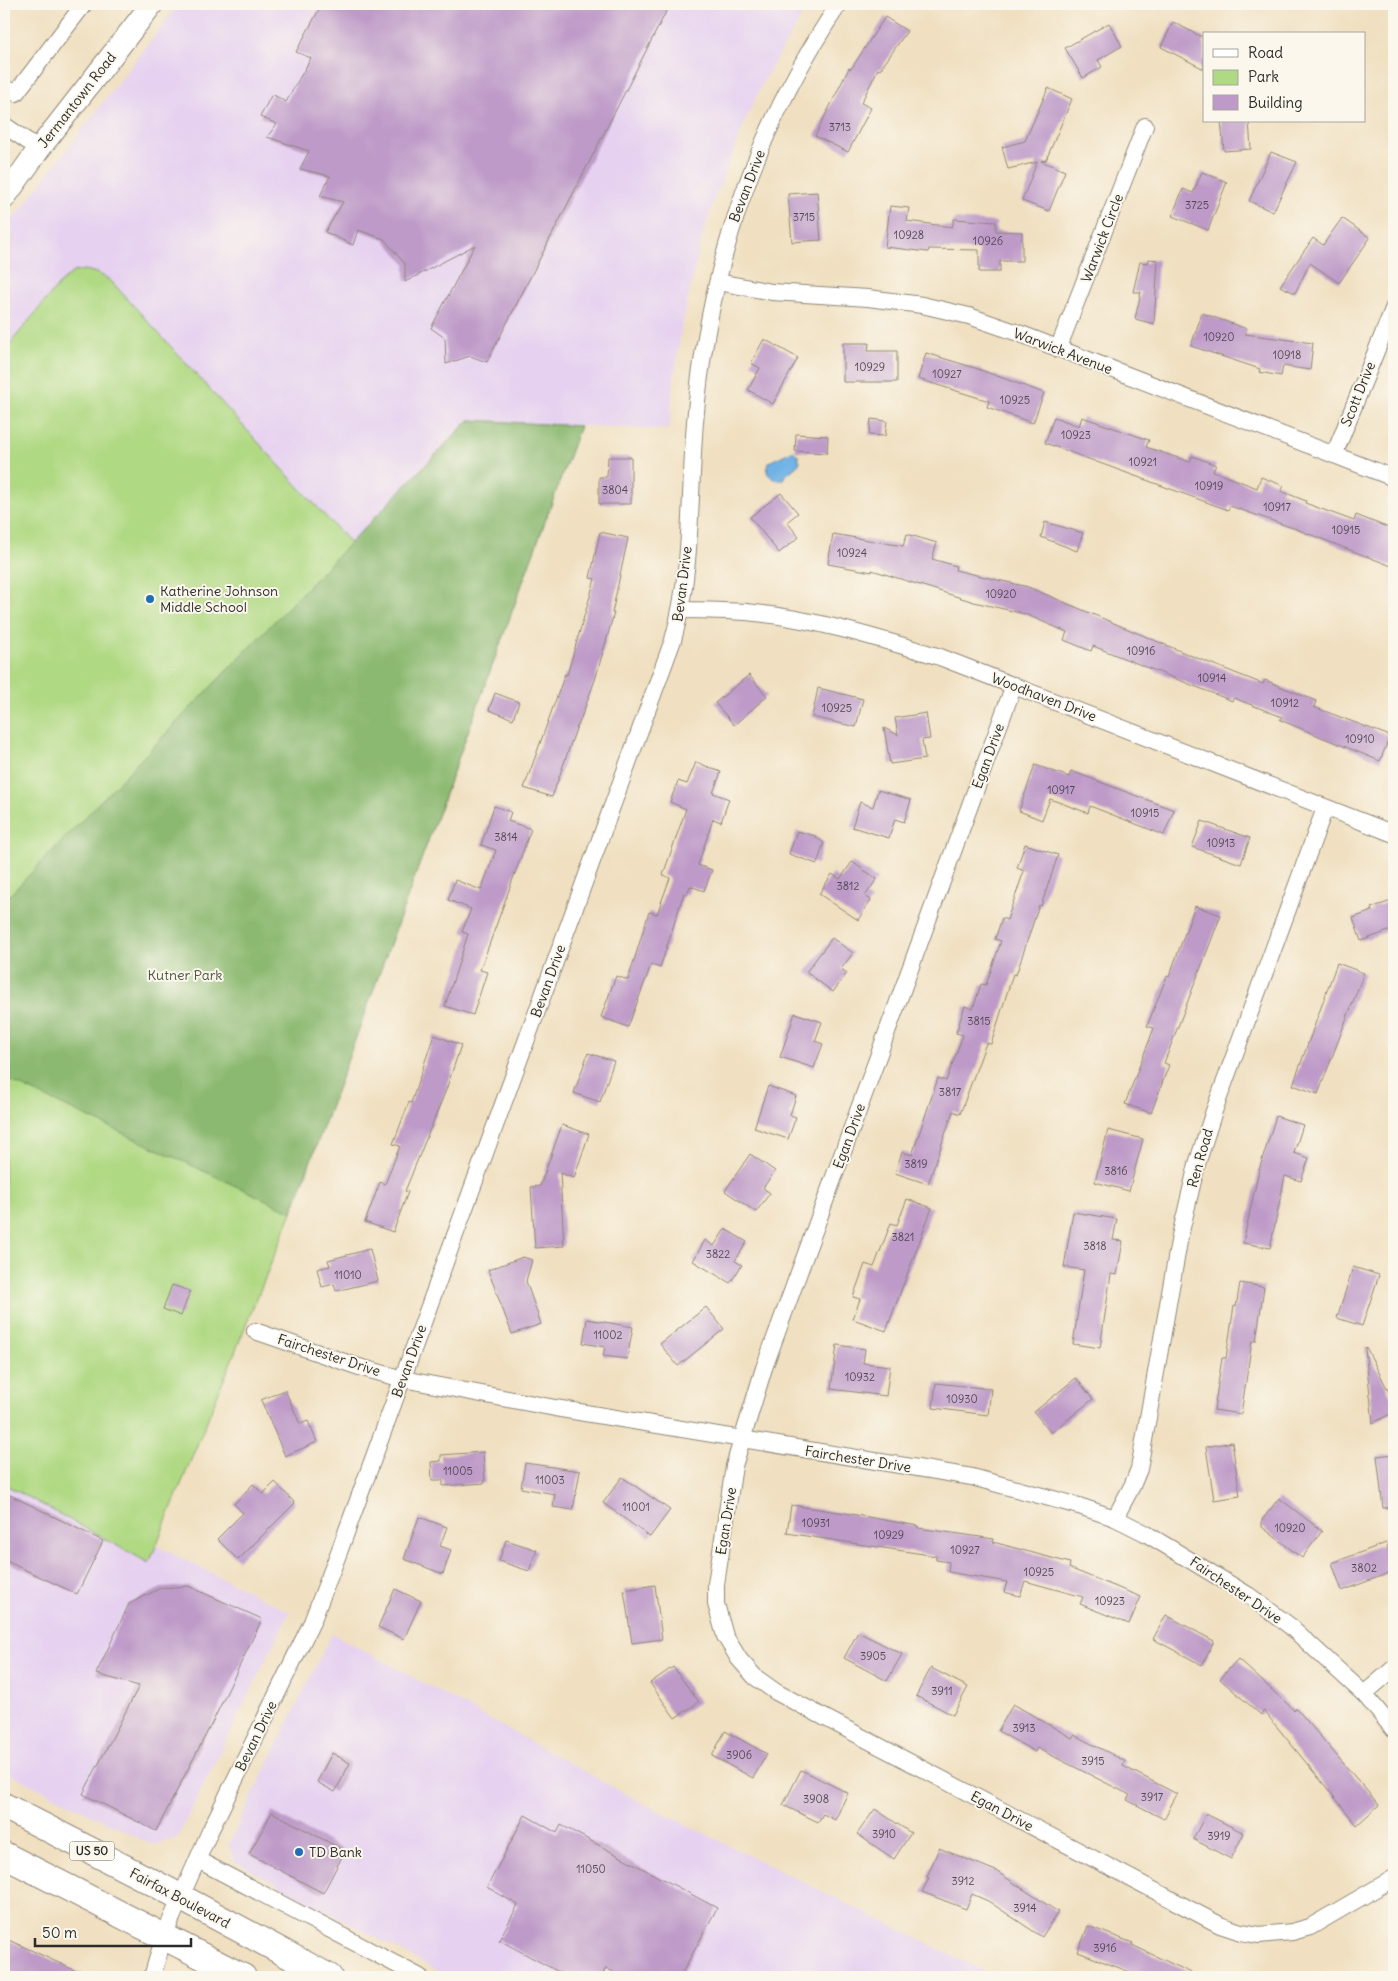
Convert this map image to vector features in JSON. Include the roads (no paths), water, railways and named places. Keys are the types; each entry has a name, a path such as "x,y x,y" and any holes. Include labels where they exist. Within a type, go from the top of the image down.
{"main road":[{"name":"Jermantown Road","path":"4,198 39,149 152,4"},
{"name":"Fairfax Boulevard","path":"4,1806 329,1977"},
{"path":"4,1855 243,1977"}],"street":[{"path":"4,88 16,93 84,4"},
{"name":"Bevan Drive","path":"152,1977 164,1936 180,1897 312,1622 666,659 682,610 698,393 703,353 731,229 755,160 785,95 821,31 839,4"},
{"path":"4,125 39,149"},
{"name":"Warwick Circle","path":"1058,349 1146,126"},
{"name":"Warwick Avenue","path":"718,282 772,292 868,298 922,305 969,316 1394,478"},
{"name":"Scott Drive","path":"1334,455 1394,307"},
{"name":"Woodhaven Drive","path":"682,610 748,612 844,629 940,657 1394,834"},
{"name":"Egan Drive","path":"1014,685 764,1368 734,1466 716,1584 716,1604 725,1636 738,1659 755,1678 776,1692 1220,1925 1241,1932 1270,1935 1292,1932 1310,1927 1394,1878"},
{"name":"Ren Road","path":"1115,1518 1139,1469 1180,1236 1197,1164 1214,1111 1325,808"},
{"name":"Fairchester Drive","path":"255,1330 359,1367 403,1378 555,1408 972,1477 1022,1489 1115,1518 1145,1532 1248,1595 1290,1626 1364,1694 1394,1730"},
{"path":"1364,1694 1394,1668"},
{"path":"198,1860 401,1973 420,1977"}],"water":[{"path":"792,451 798,455 800,462 798,465 783,480 772,478 767,472 769,462"}],"place":[{"name":"Katherine Johnson Middle School","path":"150,599"},
{"name":"TD Bank","path":"299,1852"}],"park label":[{"name":"Kutner Park","path":"185,975"}]}
